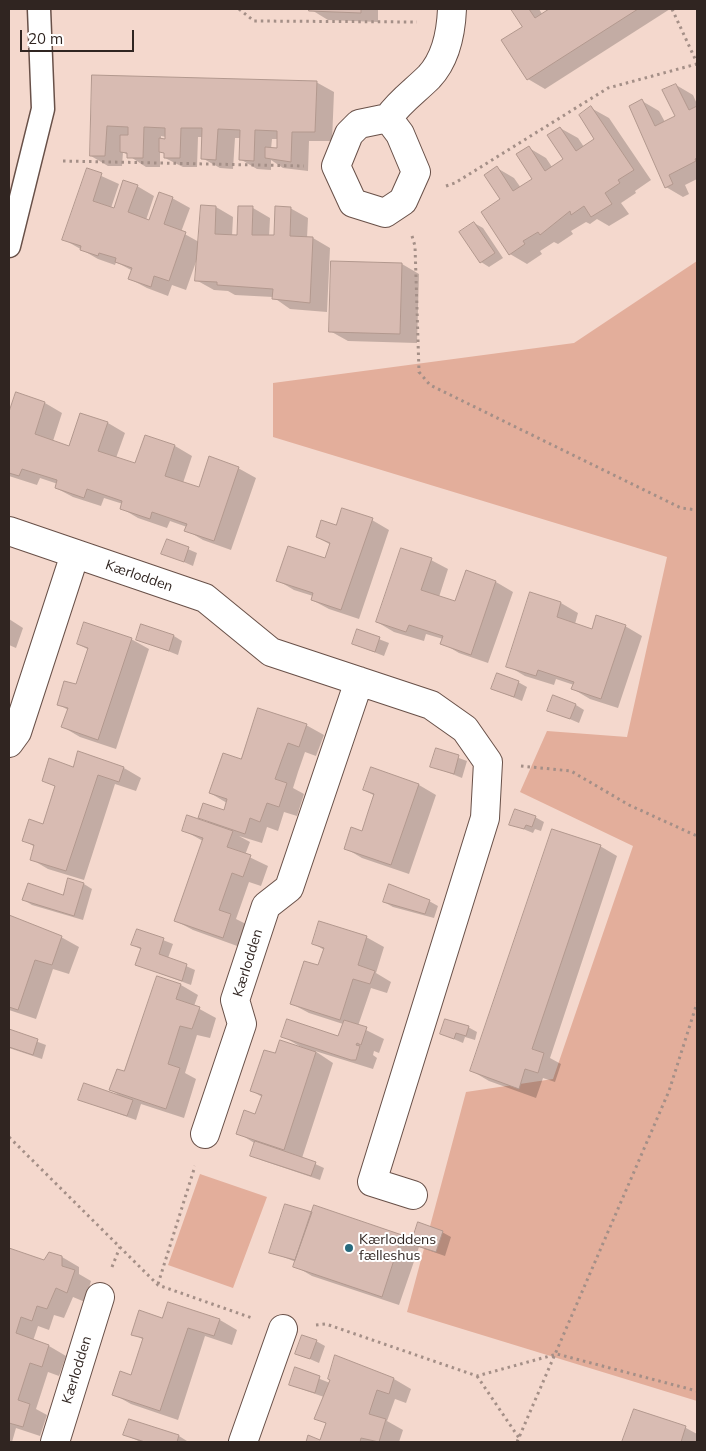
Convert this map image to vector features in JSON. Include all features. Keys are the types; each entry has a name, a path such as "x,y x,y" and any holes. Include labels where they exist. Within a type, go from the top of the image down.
{"street":[{"path":"388,118 400,134 416,172 403,201 385,213 353,203 336,166 349,134 359,124 388,118 396,106 430,76 446,51 452,15"},
{"name":"Kærlodden","path":"9,531 206,598 271,652 432,705 465,729 488,762"},
{"path":"9,743 17,732 75,554"},
{"name":"Kærlodden","path":"205,1134 242,1024 236,1000 266,906 289,888 359,680"},
{"path":"413,1195 372,1182 485,818 488,762"},
{"name":"Kærlodden","path":"55,1442 100,1297"},
{"path":"243,1442 283,1329"}],"lane":[{"path":"9,246 43,109 39,9"}],"path":[{"path":"239,9 254,22 452,15"},
{"path":"672,9 697,63 608,88 455,183 403,201 415,246 419,372 430,385 681,508 697,510"},
{"path":"30,161 336,166"},
{"path":"488,762 571,771 629,805 697,836"},
{"path":"518,1440 557,1354 669,1092 697,1003"},
{"path":"158,1284 205,1134"},
{"path":"9,1137 158,1284 283,1329 326,1324 477,1376 557,1354 697,1390"},
{"path":"477,1376 518,1440"}],"shaded area":[{"path":"697,261 697,1401 407,1312 466,1092 553,1079 633,846 520,792 547,731 627,737 667,557 273,437 273,383 574,343"},
{"path":"200,1174 267,1197 233,1288 168,1265"}],"building":[{"path":"309,9 361,9 361,13 309,11"},
{"path":"511,9 529,9 535,18 549,9 638,9 527,80 501,40 522,27"},
{"path":"92,75 317,81 315,132 292,132 291,162 265,158 265,147 277,148 277,131 255,130 254,161 239,160 240,130 218,129 216,160 201,159 202,128 181,128 180,158 164,158 164,153 159,152 159,138 165,139 165,128 144,127 143,158 127,158 127,153 120,152 120,135 128,135 128,127 107,126 105,156 90,156"},
{"path":"676,84 689,110 697,106 697,158 695,159 696,161 669,175 673,184 665,188 629,106 642,99 655,126 675,116 662,90"},
{"path":"591,106 634,170 618,180 620,183 605,193 612,204 591,217 584,206 571,215 570,211 540,235 538,232 523,241 525,244 509,255 481,212 500,199 484,175 497,166 513,191 532,179 516,154 529,146 545,171 563,159 547,135 560,127 576,151 594,139 579,115"},
{"path":"87,168 102,173 93,201 114,208 123,180 138,185 128,212 149,220 159,192 173,197 164,224 186,232 169,281 154,276 151,287 128,279 132,268 115,262 116,258 99,253 98,256 80,250 81,246 62,240"},
{"path":"201,205 216,206 215,234 237,235 238,206 253,206 252,235 274,235 275,206 291,207 290,236 313,237 310,303 272,299 273,289 217,285 217,282 195,281"},
{"path":"474,222 495,253 480,263 459,232"},
{"path":"331,261 402,263 400,334 329,332"},
{"path":"16,392 45,402 35,434 69,446 80,413 108,422 98,451 135,463 145,435 175,445 165,476 199,487 209,456 239,467 214,541 184,531 187,524 152,512 150,519 120,509 122,501 87,489 84,498 55,488 57,480 22,469 19,476 9,473 9,412"},
{"path":"342,508 373,518 341,610 311,600 313,593 276,581 288,546 325,558 330,543 316,537 321,520 336,525"},
{"path":"167,539 189,547 184,562 161,554"},
{"path":"401,548 432,558 421,590 455,601 466,570 496,581 471,655 440,644 443,636 409,625 406,632 376,622"},
{"path":"530,592 561,602 557,617 592,629 596,615 626,625 601,699 571,689 574,682 538,670 536,676 506,667"},
{"path":"84,622 132,638 98,740 61,727 68,708 57,705 64,681 76,684 88,648 77,644"},
{"path":"141,624 174,635 169,651 136,640"},
{"path":"357,629 380,637 375,652 352,644"},
{"path":"497,673 519,681 514,697 491,689"},
{"path":"553,695 576,704 570,719 547,711"},
{"path":"258,708 307,724 299,747 288,743 275,779 287,783 279,807 267,803 260,822 250,818 245,834 198,818 203,803 224,810 227,799 209,793 223,753 241,759"},
{"path":"436,748 459,755 454,774 430,767"},
{"path":"78,751 124,767 119,782 98,775 66,871 30,860 34,845 22,841 29,819 43,824 55,786 42,781 49,758 73,767"},
{"path":"371,767 419,784 391,865 344,849 351,827 362,831 374,794 363,790"},
{"path":"515,809 536,816 532,827 526,825 524,829 509,825"},
{"path":"187,815 233,831 227,847 251,855 243,877 232,873 219,910 231,914 223,938 174,921 203,838 182,831"},
{"path":"552,829 601,845 532,1049 544,1053 538,1073 525,1069 519,1089 470,1071"},
{"path":"68,878 84,883 74,916 22,900 28,883 63,895"},
{"path":"389,884 430,900 425,914 383,902"},
{"path":"9,915 62,936 52,965 35,960 18,1010 9,1007"},
{"path":"319,921 367,936 358,965 375,971 370,984 353,979 340,1020 290,1004 304,961 318,965 324,948 312,944"},
{"path":"137,929 164,938 159,954 187,964 182,981 135,965 141,948 131,945"},
{"path":"157,976 181,984 176,999 200,1007 192,1029 180,1026 168,1064 180,1068 166,1109 109,1090 117,1069 124,1071"},
{"path":"287,1019 338,1036 344,1020 367,1027 361,1045 357,1043 356,1045 360,1046 356,1060 351,1060 281,1037"},
{"path":"445,1019 469,1026 466,1036 456,1033 454,1039 440,1034"},
{"path":"9,1029 38,1039 33,1055 9,1047"},
{"path":"280,1040 316,1052 284,1150 236,1134 244,1110 255,1114 262,1095 250,1091 264,1050 275,1053"},
{"path":"84,1083 133,1100 127,1116 78,1100"},
{"path":"255,1141 316,1162 311,1176 250,1156"},
{"path":"285,1204 312,1212 295,1260 269,1253"},
{"name":"Kærloddens fælleshus","path":"314,1205 402,1235 382,1297 293,1267"},
{"path":"418,1222 443,1231 436,1252 411,1244"},
{"path":"9,1248 44,1260 49,1252 62,1256 62,1266 75,1270 67,1293 56,1288 47,1309 37,1306 32,1321 21,1317 16,1333 49,1345 42,1367 30,1363 18,1400 30,1404 23,1427 9,1423"},
{"path":"168,1302 220,1319 214,1336 188,1328 160,1411 112,1395 120,1371 131,1375 143,1338 131,1335 139,1310 162,1318"},
{"path":"302,1335 317,1340 310,1359 295,1354"},
{"path":"335,1355 394,1378 389,1394 377,1390 369,1414 386,1419 379,1442 361,1438 360,1442 306,1442 308,1435 320,1440 326,1423 314,1419 330,1380 328,1379"},
{"path":"295,1367 320,1376 315,1393 289,1385"},
{"path":"634,1409 686,1426 681,1442 622,1442"},
{"path":"129,1419 179,1435 177,1442 145,1442 123,1435"}],"place":[{"name":"Kærloddens fælleshus","path":"349,1248"}]}
